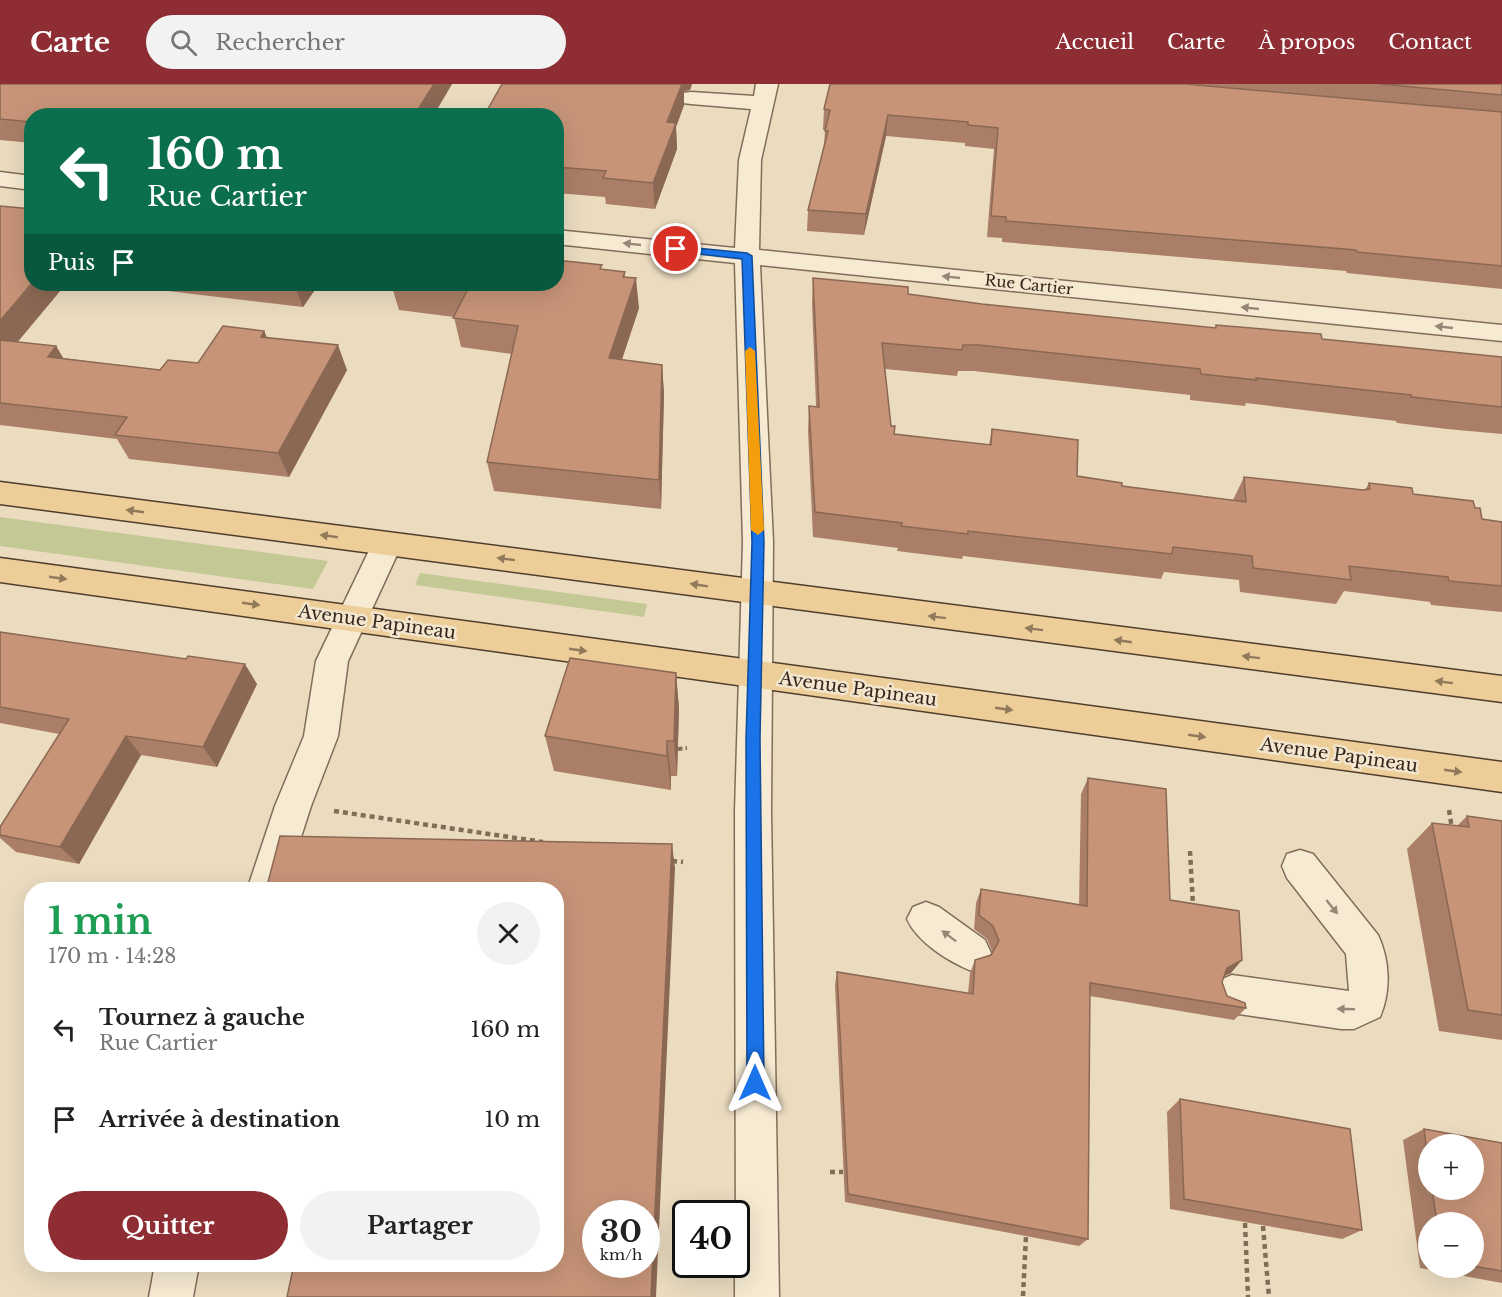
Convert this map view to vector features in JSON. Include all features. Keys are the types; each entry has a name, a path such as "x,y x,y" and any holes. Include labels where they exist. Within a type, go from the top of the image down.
{"main road":[{"path":"0,493 655,578 757,594 1502,689"},
{"name":"Avenue Papineau","path":"0,570 1502,777"}],"street":[{"path":"691,98 764,93 750,160 747,256 758,542 753,928 757,1297"},
{"path":"0,179 24,182"},
{"name":"Rue Cartier","path":"564,238 1502,333"},
{"path":"268,882 293,806 321,736 332,662 387,544"},
{"path":"1232,994 1341,1010 1353,1010 1366,1004 1369,990 1365,948 1300,866"},
{"path":"926,919 972,953"},
{"path":"171,1297 176,1272"}],"path":[{"path":"678,749 687,748"},
{"path":"1448,803 1453,834"},
{"path":"332,811 554,843"},
{"path":"1190,850 1193,908"},
{"path":"660,859 683,862"},
{"path":"830,1172 843,1172"},
{"path":"1245,1223 1248,1297"},
{"path":"1263,1226 1269,1297"},
{"path":"1023,1296 1026,1236"}],"green space":[{"path":"0,517 328,561 313,589 0,546"},
{"path":"420,573 647,604 644,617 415,585"}],"building":[{"path":"0,84 434,84 419,108 24,108 24,121 0,119"},
{"path":"502,84 682,84 667,122 676,123 653,183 603,178 606,171 564,168 564,108 488,108"},
{"path":"830,84 1185,84 1502,112 1502,266 1357,252 1356,250 1006,221 1006,217 991,216 998,128 968,125 968,122 888,115 866,214 808,210 828,131 825,131 830,110 824,109"},
{"path":"1380,84 1502,84 1502,95"},
{"path":"0,206 24,208 25,291 0,321"},
{"path":"564,261 602,265 600,269 625,272 623,277 636,278 609,358 662,365 659,480 487,462 518,326 453,318 467,291 564,291"},
{"path":"813,278 908,287 908,294 982,304 1216,328 1216,325 1321,334 1322,339 1502,357 1502,407 1256,378 1257,380 1201,374 1200,369 979,345 963,345 962,350 882,343 891,426 895,426 894,434 991,445 992,429 1078,440 1077,476 1122,483 1122,486 1246,502 1244,477 1363,490 1370,489 1369,483 1412,488 1413,494 1473,501 1475,508 1480,508 1482,519 1502,522 1502,586 1449,581 1448,577 1349,566 1351,580 1253,568 1252,556 1173,547 1172,554 968,531 968,534 815,512 809,406 819,407"},
{"path":"223,326 264,331 261,337 338,345 278,453 115,435 127,417 0,403 0,340 56,346 48,357 160,370 168,360 198,363"},
{"path":"0,632 186,659 188,656 245,664 203,747 126,736 60,847 0,835 0,827 69,719 0,707"},
{"path":"570,658 676,673 674,741 667,741 667,756 545,736"},
{"path":"1088,778 1166,789 1170,900 1239,911 1242,960 1227,968 1222,982 1227,996 1245,1003 1246,1008 1090,983 1088,1239 848,1194 837,972 973,994 975,960 991,955 999,941 993,926 979,915 981,889 1087,906"},
{"path":"1467,816 1502,821 1502,1015 1468,1010 1432,823 1469,827"},
{"path":"280,836 672,844 655,1200 582,1200 582,1278 652,1278 651,1297 287,1297 292,1272 564,1272 564,882 268,882"},
{"path":"1180,1099 1350,1129 1362,1230 1184,1199"},
{"path":"1424,1129 1452,1134 1425,1134"},
{"path":"1484,1140 1502,1143 1502,1271 1484,1268 1484,1212 1435,1212 1434,1200 1484,1200"}],"slow traffic":[{"path":"750,351 758,530"}],"route":[{"path":"676,249 747,256 758,542 753,739 755,1083"}]}
